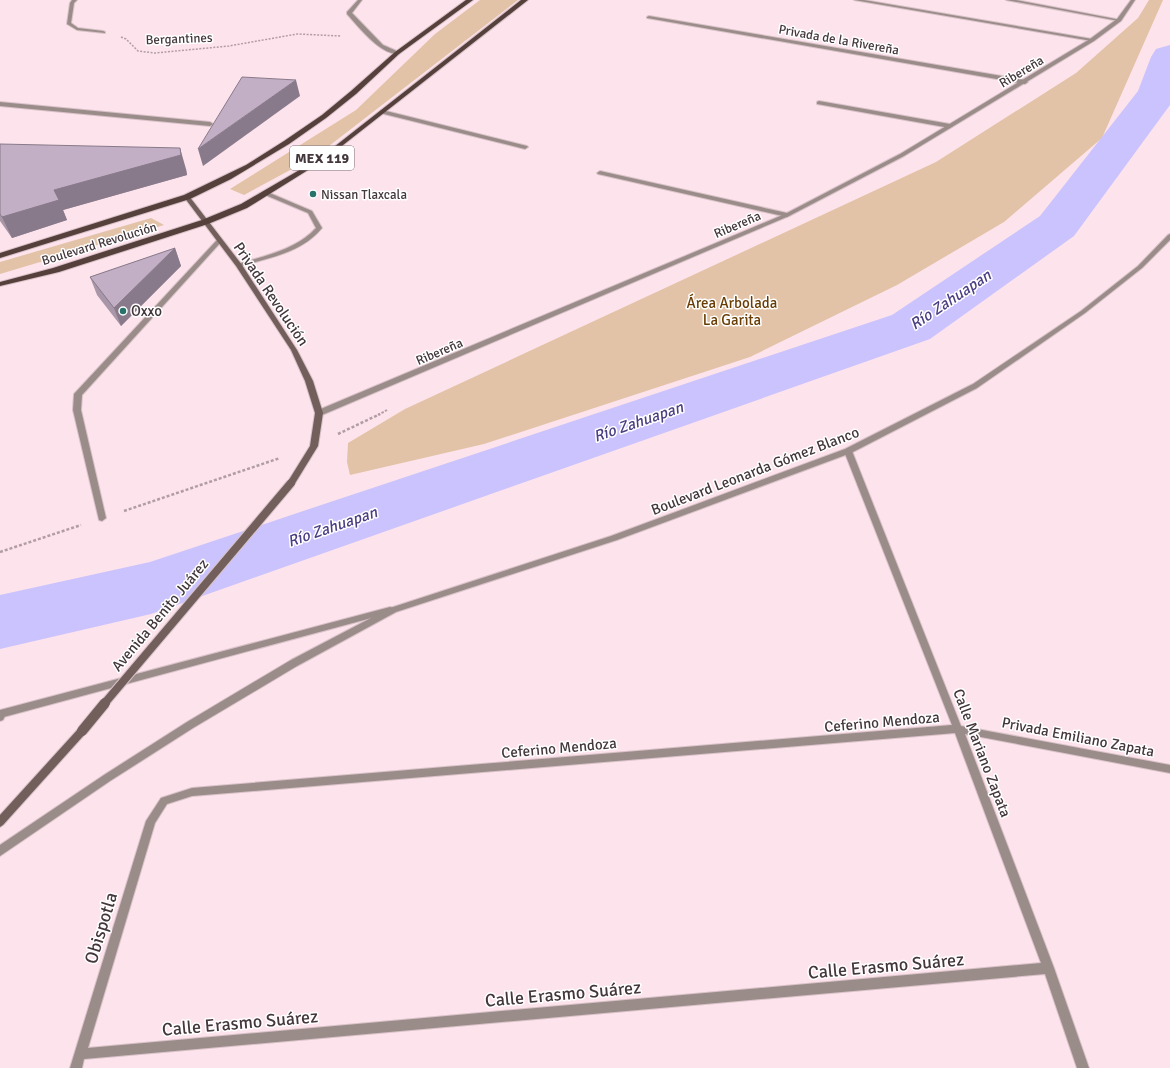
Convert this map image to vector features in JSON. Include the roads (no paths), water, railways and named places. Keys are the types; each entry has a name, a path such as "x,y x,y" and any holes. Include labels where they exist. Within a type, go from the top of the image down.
{"main road":[{"name":"MEX 119","path":"188,197 216,184 270,154 343,101 397,53 432,26 470,0"},
{"name":"MEX 119","path":"205,222 244,206 322,159 525,0"},
{"name":"Privada Revolución","path":"188,197 219,241 239,265 294,350 310,381 319,413"},
{"name":"Boulevard Revolución","path":"0,256 188,197"},
{"name":"Boulevard Revolución","path":"0,284 56,270 205,222"},
{"name":"Avenida Benito Juárez","path":"0,822 82,731 290,483 314,446 319,413"}],"street":[{"path":"75,0 72,2 68,23 77,29 103,32"},
{"path":"360,0 349,13 381,46 397,53"},
{"path":"856,0 1092,40"},
{"path":"1008,0 1119,20"},
{"name":"Ribereña","path":"319,413 787,215 902,155 1025,82 1092,40 1119,20 1133,0"},
{"name":"Privada de la Rivereña","path":"649,17 1025,82"},
{"path":"819,102 950,126"},
{"path":"0,104 210,124"},
{"path":"382,112 525,147"},
{"path":"600,173 787,215"},
{"path":"239,265 302,242 315,234 319,228 310,212 265,193"},
{"name":"Boulevard Leonarda Gómez Blanco","path":"393,610 614,538 848,451 975,386 1083,312 1140,267 1170,236"},
{"path":"102,518 77,410 78,394 219,241"},
{"name":"Calle Mariano Zapata","path":"848,451 958,729 1049,968 1083,1068"},
{"path":"0,715 393,610"},
{"path":"0,851 107,778 190,725 294,663 393,610"},
{"name":"Privada Emiliano Zapata","path":"958,729 1170,769"},
{"name":"Ceferino Mendoza","path":"164,801 192,792 958,729"},
{"name":"Obispotla","path":"76,1068 151,820 164,801"},
{"name":"Calle Erasmo Suárez","path":"80,1054 1049,968"}],"waterway":[{"name":"Río Zahuapan","path":"0,622 151,588 911,327 1057,226 1158,93 1170,57"}],"place":[{"name":"Nissan Tlaxcala","path":"313,194"},
{"name":"Oxxo","path":"123,311"}],"park label":[{"name":"Área Arbolada La Garita","path":"732,312"}]}
